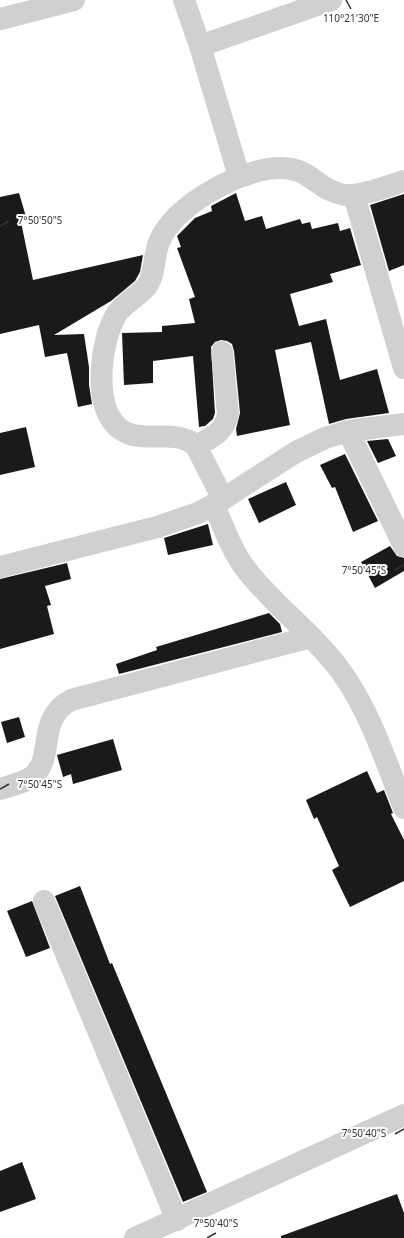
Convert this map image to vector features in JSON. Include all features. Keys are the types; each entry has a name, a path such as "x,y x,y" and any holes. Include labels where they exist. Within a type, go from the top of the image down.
{"street":[{"path":"0,19 74,0"},
{"path":"184,0 200,46 239,176"},
{"path":"200,46 331,0"},
{"path":"404,181 354,195 336,191 298,169 268,169 239,176 200,198 164,231 156,249 150,280 146,287 116,315 107,335 104,348 102,384 104,397 110,416 118,428 133,436 187,440 196,446 219,502 230,541 245,568 311,637 340,670 350,685 399,782 404,808"},
{"path":"354,195 404,368"},
{"path":"196,446 218,432 226,424 228,414 222,352"},
{"path":"0,567 157,527 198,513 219,502 296,452 325,438 348,431 404,424"},
{"path":"348,431 404,546"},
{"path":"0,789 31,777 37,771 42,763 50,722 55,712 70,700 311,637"},
{"path":"44,901 177,1220"},
{"path":"135,1238 404,1115"}],"building":[{"path":"19,193 27,220 21,222 33,280 143,255 140,272 135,281 111,301 54,335 84,334 89,367 89,385 92,404 78,407 67,353 45,357 39,325 0,334 0,197"},
{"path":"236,193 245,221 262,216 266,229 300,219 302,224 310,222 312,229 338,223 340,231 350,228 361,265 330,274 333,282 290,294 299,326 326,319 340,380 377,369 389,413 346,419 329,424 311,342 275,350 290,425 237,436 236,429 240,413 234,351 232,344 227,341 221,340 215,342 211,347 215,413 213,419 205,426 199,427 193,356 153,361 153,383 124,385 122,333 162,332 162,326 195,323 189,299 195,297 177,248 181,247 177,236 195,218 212,211 211,206"},
{"path":"404,194 404,265 389,271 370,205"},
{"path":"26,427 35,467 0,475 0,433"},
{"path":"388,439 396,456 378,463 367,441"},
{"path":"345,454 378,521 353,532 335,487 332,488 320,465"},
{"path":"286,482 296,505 259,523 248,499"},
{"path":"208,524 213,545 168,555 164,538"},
{"path":"390,546 397,556 404,558 404,571 375,588 361,562"},
{"path":"67,563 71,579 45,586 51,605 47,606 54,634 0,649 0,579"},
{"path":"269,613 280,624 282,632 119,674 116,664 157,650 156,647"},
{"path":"19,717 25,737 7,743 1,722"},
{"path":"113,739 122,770 73,784 71,774 63,777 57,755"},
{"path":"367,771 377,793 384,790 393,813 391,814 404,840 404,881 350,907 332,870 339,866 317,817 314,819 306,800"},
{"path":"80,886 110,964 112,963 207,1192 183,1202 55,896"},
{"path":"32,901 50,948 26,957 7,911"},
{"path":"22,1162 36,1199 0,1212 0,1171"},
{"path":"397,1194 404,1213 404,1238 281,1238 281,1236"}]}
